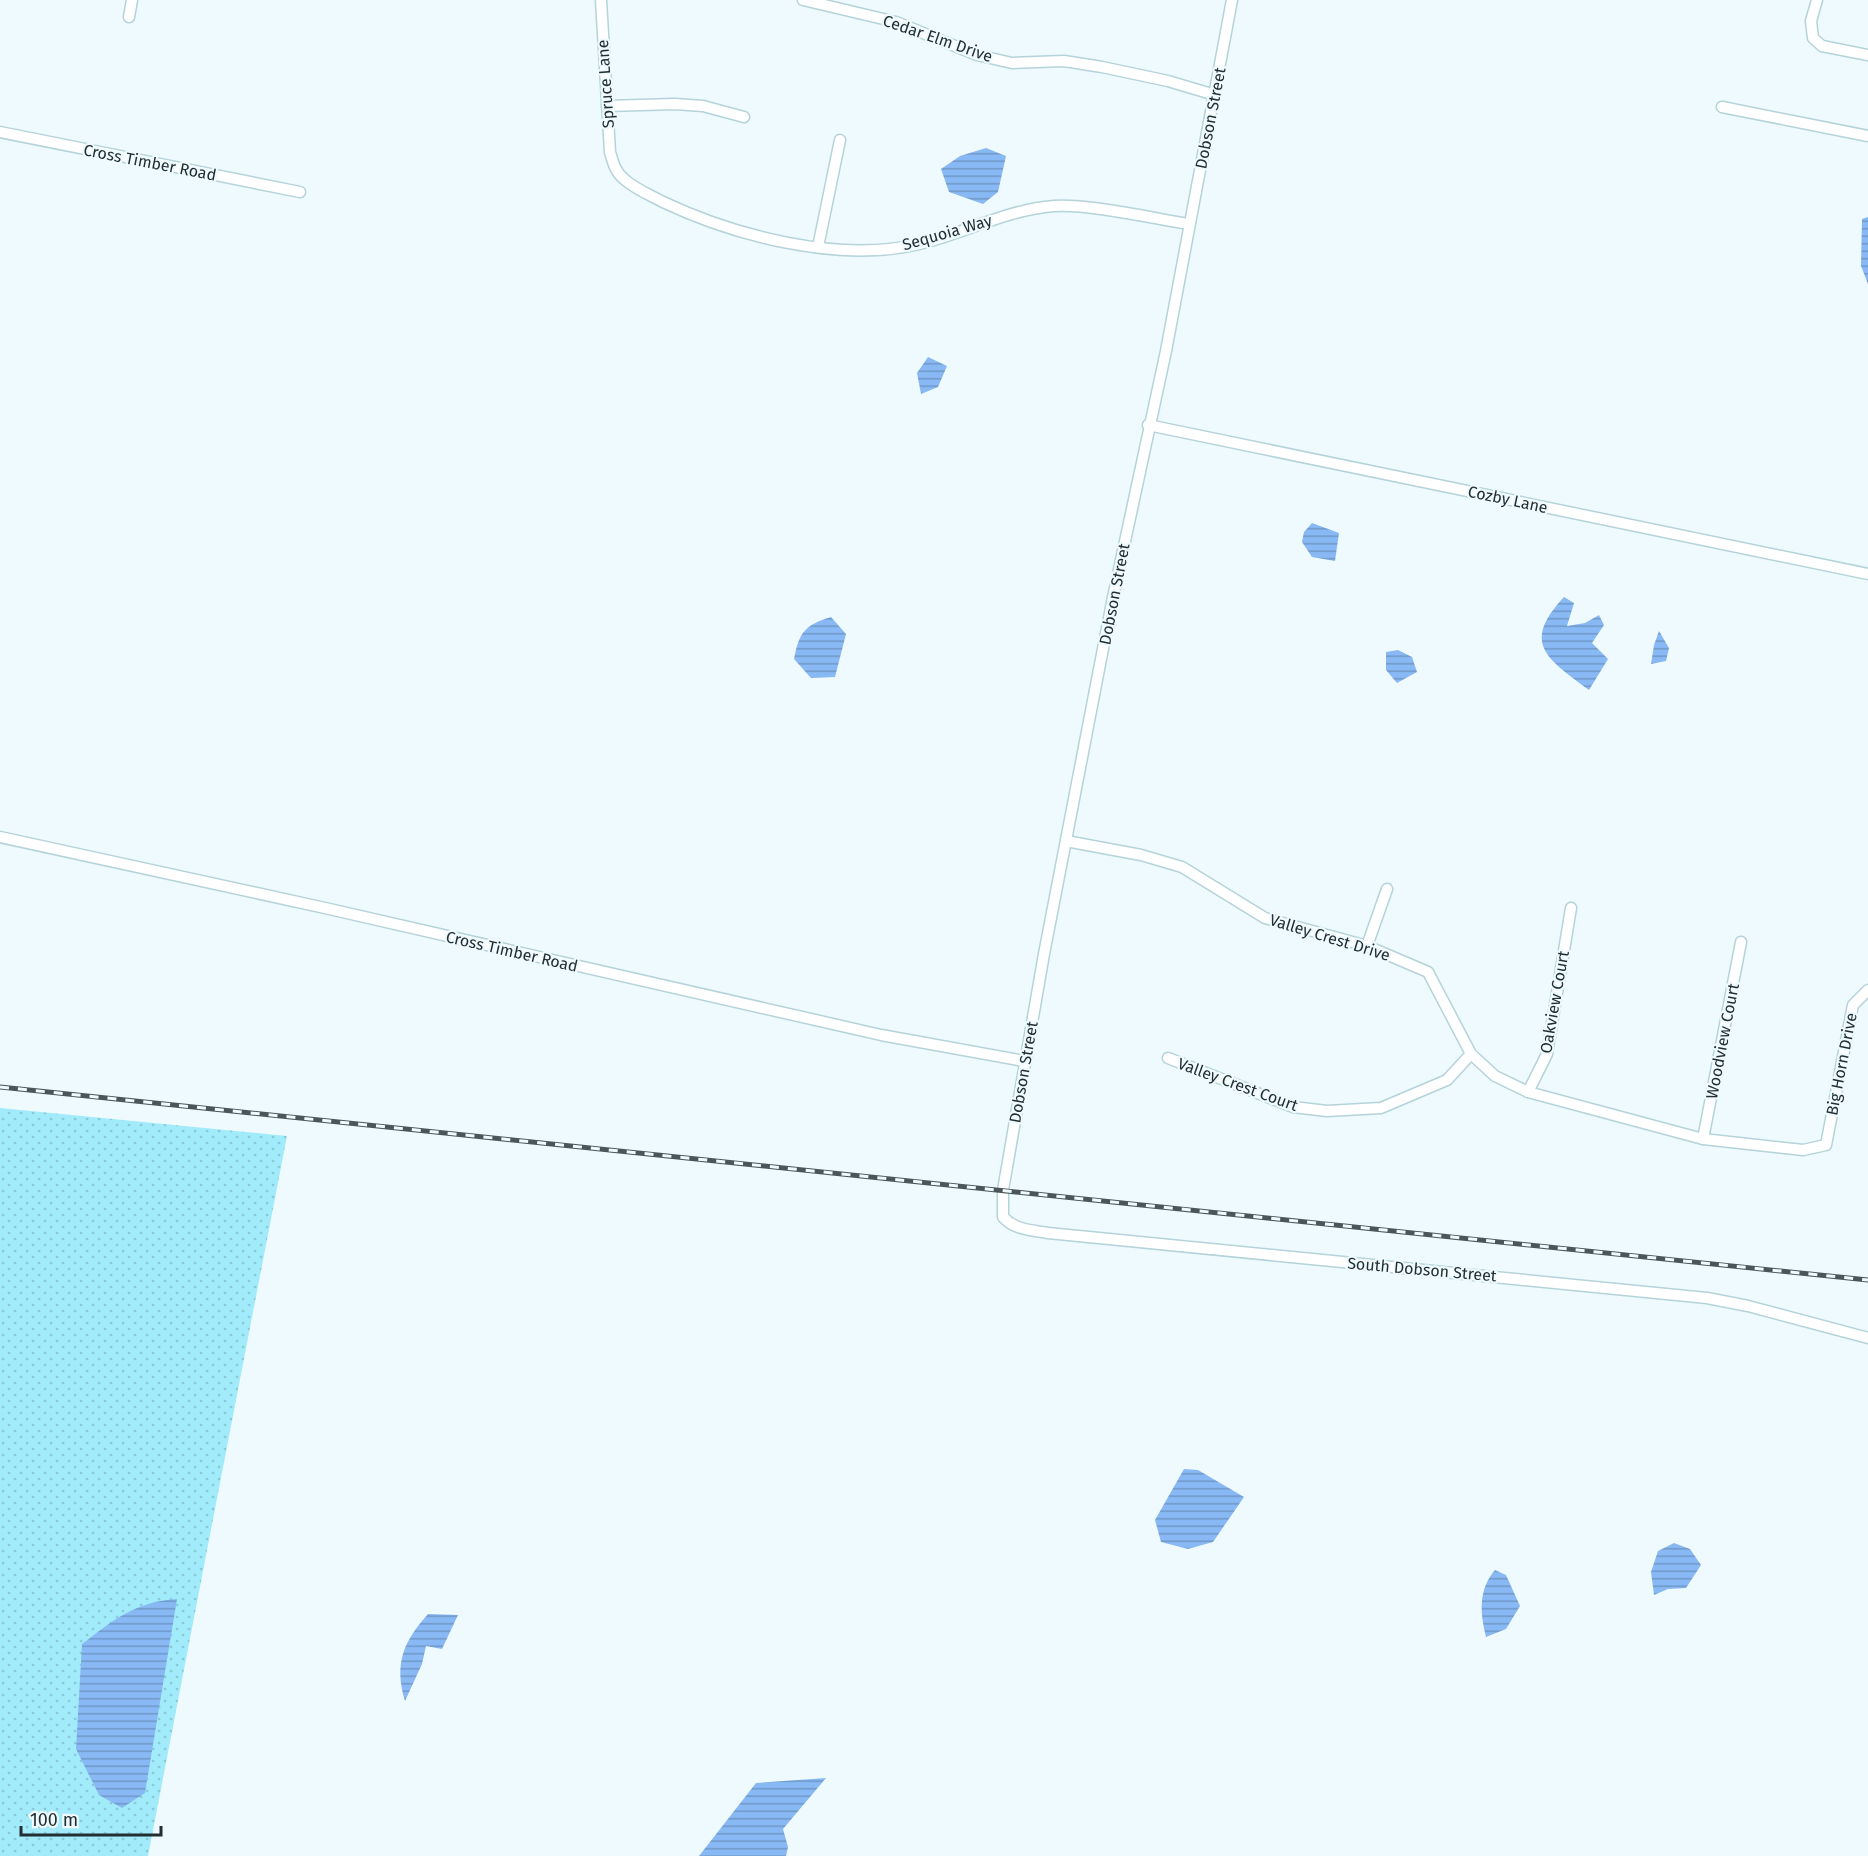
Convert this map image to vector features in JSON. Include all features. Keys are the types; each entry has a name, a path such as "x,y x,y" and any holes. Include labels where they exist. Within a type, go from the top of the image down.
{"street":[{"path":"129,17 132,0"},
{"name":"Spruce Lane","path":"601,0 610,152 614,167"},
{"name":"Cedar Elm Drive","path":"803,0 896,21 977,55 1012,63 1064,61 1102,67 1168,81 1215,95"},
{"name":"Dobson Street","path":"1003,1190 1024,1061 1066,841 1148,425 1166,351 1232,0"},
{"path":"1817,0 1811,21 1813,38 1822,46 1868,55"},
{"path":"607,106 675,104 703,106 744,117"},
{"path":"1722,107 1868,136"},
{"name":"Cross Timber Road","path":"0,132 300,192"},
{"path":"818,247 840,140"},
{"name":"Sequoia Way","path":"614,167 623,179 692,215 740,231 818,247 870,251 916,245 1011,213 1056,206 1189,224"},
{"name":"Cozby Lane","path":"1148,425 1868,574"},
{"name":"Cross Timber Road","path":"0,837 325,908 881,1035 1024,1061"},
{"name":"Valley Crest Drive","path":"1066,841 1141,855 1182,867 1265,918 1367,946 1428,972 1471,1054 1495,1076 1528,1092 1703,1139 1803,1150 1826,1145"},
{"path":"1367,946 1387,889"},
{"name":"Oakview Court","path":"1528,1092 1547,1054 1571,908"},
{"name":"Woodview Court","path":"1703,1139 1741,942"},
{"name":"Big Horn Drive","path":"1826,1145 1853,1005 1868,990"},
{"name":"Valley Crest Court","path":"1168,1058 1293,1107 1327,1111 1381,1108 1447,1080 1471,1054"},
{"name":"South Dobson Street","path":"1003,1190 1003,1217 1009,1224 1022,1229 1707,1298 1748,1306 1868,1338"}],"shaded area":[{"path":"986,148 1006,156 998,192 983,204 949,192 941,169 960,156"},
{"path":"1868,217 1868,284 1861,266 1862,219"},
{"path":"928,357 947,366 938,387 921,394 917,373"},
{"path":"1312,523 1339,533 1335,561 1312,557 1302,542 1304,532"},
{"path":"1564,597 1574,603 1567,626 1585,623 1599,615 1604,625 1592,643 1608,659 1589,690 1551,659 1542,639 1544,627 1551,613"},
{"path":"831,617 846,634 835,677 811,678 794,659 798,642 809,627"},
{"path":"1659,631 1669,648 1666,661 1651,664 1654,645"},
{"path":"1398,650 1412,657 1417,672 1397,683 1386,670 1386,652"},
{"path":"0,1108 287,1136 148,1856 0,1856"},
{"path":"1184,1469 1198,1470 1244,1497 1213,1542 1188,1549 1161,1542 1155,1520"},
{"path":"1674,1543 1690,1549 1701,1565 1686,1588 1668,1589 1654,1595 1651,1572 1658,1551"},
{"path":"1495,1570 1506,1575 1520,1606 1506,1629 1486,1637 1482,1619 1483,1594"},
{"path":"177,1599 145,1793 122,1808 99,1795 76,1749 82,1644 126,1613 149,1604"},
{"path":"428,1614 458,1615 442,1649 426,1646 422,1664 405,1701 400,1676 403,1654 412,1634"},
{"path":"826,1778 783,1829 788,1847 786,1856 699,1856 756,1783"}],"railway":[{"path":"0,1087 1868,1280"}]}
